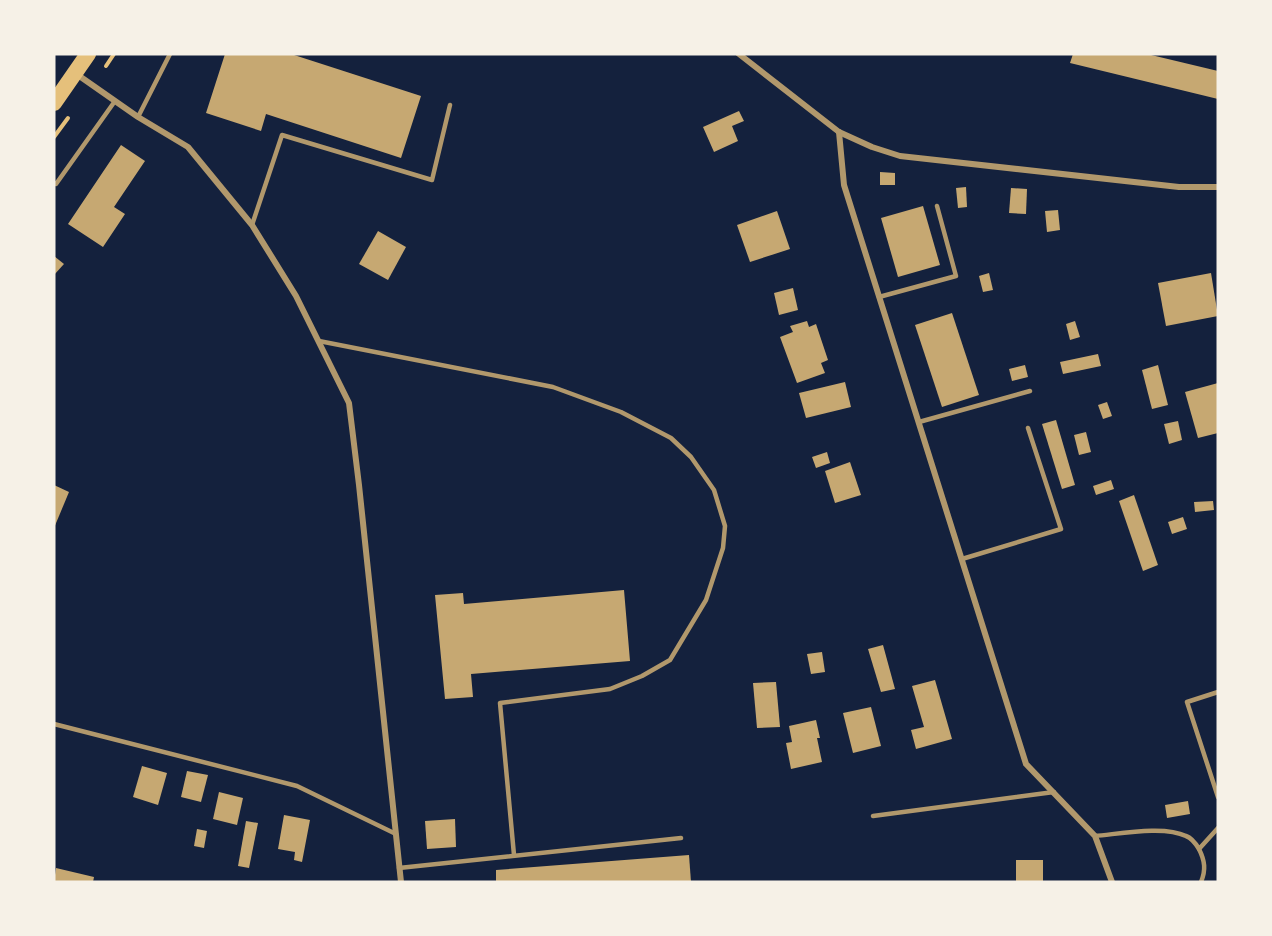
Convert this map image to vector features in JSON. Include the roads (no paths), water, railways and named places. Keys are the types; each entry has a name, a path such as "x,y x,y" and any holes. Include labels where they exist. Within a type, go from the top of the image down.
{"highway":[{"path":"54,103 88,54"}],"street":[{"path":"739,54 839,132 872,147 900,156 1179,187 1218,187"},
{"path":"75,73 138,117 188,147 252,225 296,296 349,403 401,882"},
{"path":"839,132 844,185 1026,764 1095,836 1112,882"}],"lane":[{"path":"138,117 170,54"},
{"path":"54,183 56,184 115,101"},
{"path":"252,225 282,135 432,180 450,105"},
{"path":"879,297 956,276 937,206"},
{"path":"319,341 552,387 621,412 671,438 691,457 714,490 725,526 723,548 706,600 670,660 642,676 610,689 500,703 514,855"},
{"path":"919,422 1030,391"},
{"path":"962,559 1061,529 1028,428"},
{"path":"1218,692 1187,702 1218,797"},
{"path":"54,724 297,786 396,834"},
{"path":"873,816 1054,792"},
{"path":"1199,849 1218,828"},
{"path":"1095,836 1163,831 1185,835 1199,849 1205,866 1201,882"},
{"path":"399,868 681,838"}]}
